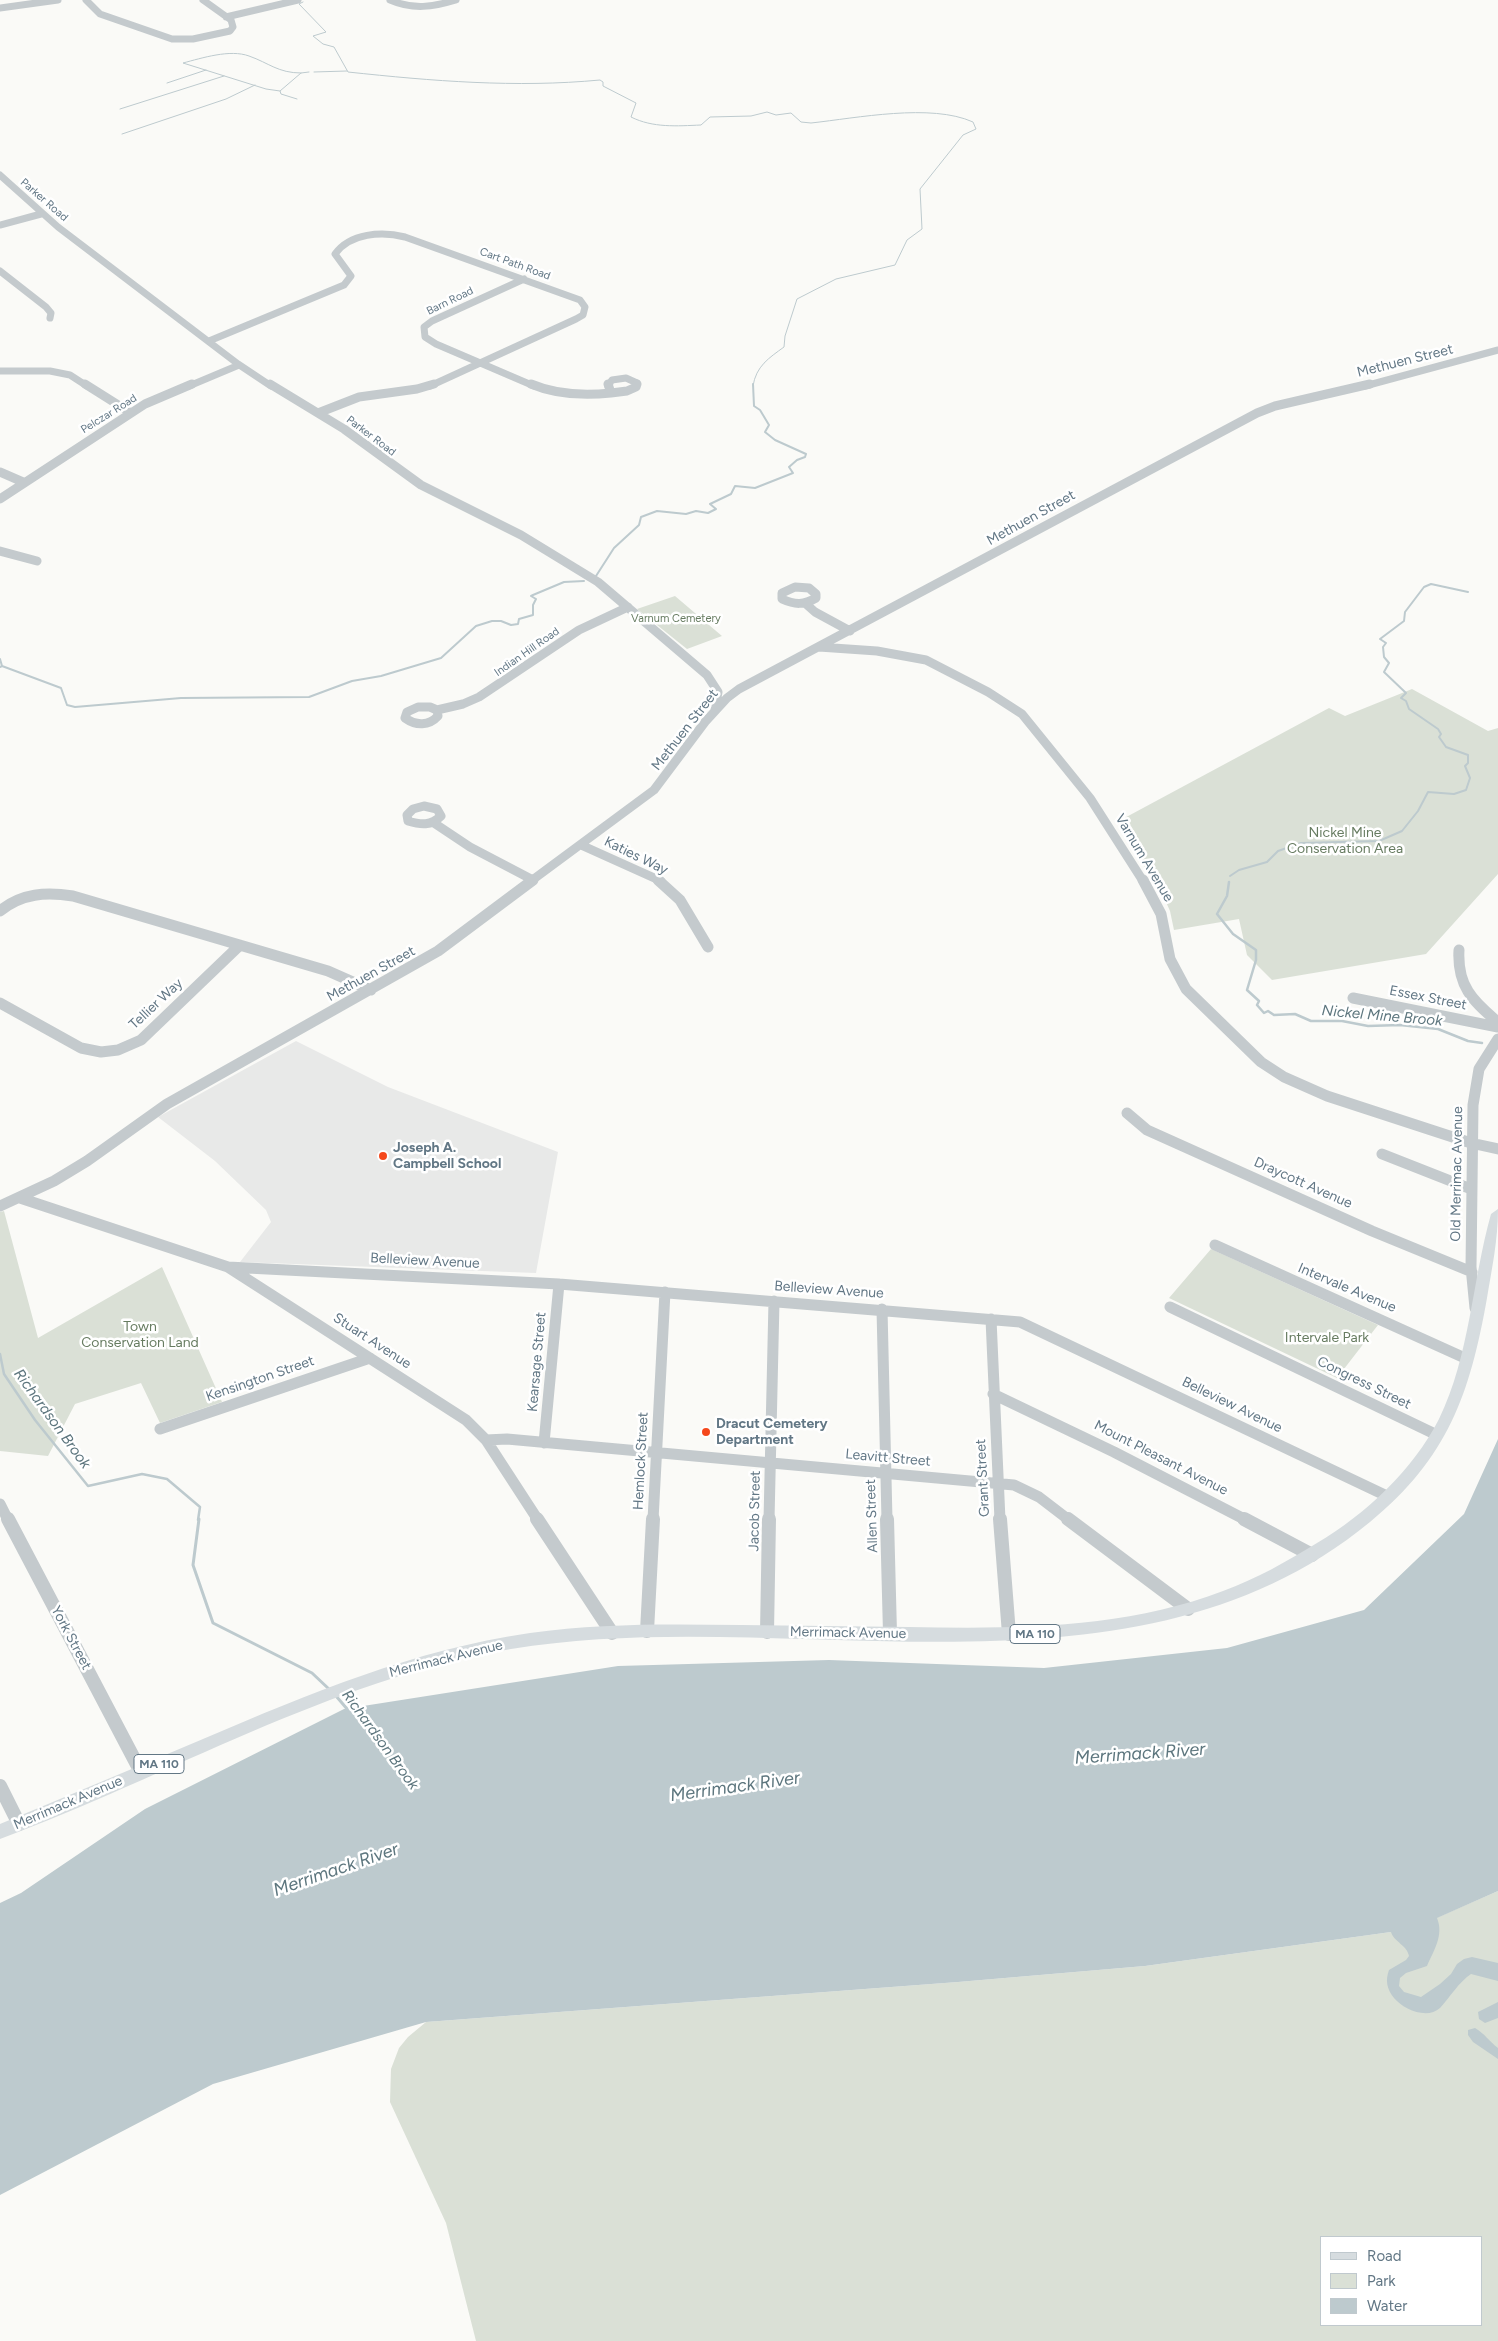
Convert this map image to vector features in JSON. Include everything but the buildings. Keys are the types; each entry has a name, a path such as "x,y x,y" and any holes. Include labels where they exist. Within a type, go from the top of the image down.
{"main road":[{"name":"Merrimack Avenue","path":"0,1832 318,1697 345,1687 467,1652 532,1640 612,1632 1045,1633 1114,1626 1188,1609 1260,1583 1312,1555 1344,1534 1389,1497 1415,1467 1437,1435 1458,1393 1498,1214"}],"street":[{"path":"0,8 58,0"},
{"path":"86,0 100,14 180,40 211,37 230,31 233,24 203,0"},
{"path":"226,17 298,0"},
{"path":"390,0 418,8 438,6 456,0"},
{"name":"Parker Road","path":"0,175 41,214 239,365 349,432 421,485 521,535 573,566 628,607 713,682 718,692 718,704 715,711"},
{"path":"0,225 41,214"},
{"name":"Cart Path Road","path":"209,341 344,285 351,276 336,258 336,251 344,244 370,236 401,236 580,300 585,307 584,312 572,321 424,388 367,395 318,413"},
{"path":"0,271 46,307 51,313 50,318"},
{"name":"Barn Road","path":"481,363 431,342 423,334 424,327 438,318 524,280"},
{"name":"Methuen Street","path":"0,1206 20,1198 79,1166 167,1104 438,952 654,790 671,772 715,711 731,694 1256,413 1283,404 1334,394 1498,350"},
{"path":"481,363 549,392 575,395 611,393"},
{"name":"Pelczar Road","path":"0,499 23,482 152,401 239,365"},
{"path":"0,371 50,371 70,375 131,413"},
{"path":"0,472 23,482"},
{"path":"0,551 37,561"},
{"path":"806,604 815,612 850,630"},
{"name":"Indian Hill Road","path":"437,710 463,704 479,697 579,630 628,607"},
{"name":"Varnum Avenue","path":"819,647 894,653 926,660 957,674 1018,711 1039,733 1084,791 1124,850 1161,914 1170,959 1186,989 1248,1051 1284,1078 1319,1092 1471,1143 1498,1149"},
{"path":"434,823 475,852 533,880"},
{"name":"Katies Way","path":"581,845 662,882 680,900 708,946"},
{"path":"0,911 11,902 32,894 58,893 343,976 371,990"},
{"name":"Tellier Way","path":"0,1003 81,1048 101,1052 118,1050 141,1040 240,945"},
{"path":"1459,950 1458,975 1475,1000 1498,1022"},
{"name":"Essex Street","path":"1353,998 1498,1027"},
{"name":"Old Merrimac Avenue","path":"1476,1315 1472,1272 1471,1143 1476,1081 1488,1052 1498,1039"},
{"name":"Draycott Avenue","path":"1127,1113 1147,1130 1372,1231 1472,1272"},
{"path":"1382,1154 1470,1189"},
{"name":"Stuart Avenue","path":"20,1198 228,1267 466,1420 486,1440 612,1632"},
{"name":"Intervale Avenue","path":"1214,1245 1418,1335 1467,1359"},
{"name":"Belleview Avenue","path":"228,1267 559,1284 882,1309 1020,1322 1389,1497"},
{"name":"Kearsage Street","path":"544,1443 559,1284"},
{"name":"Hemlock Street","path":"647,1631 666,1292"},
{"name":"Jacob Street","path":"767,1632 774,1301"},
{"name":"Congress Street","path":"1170,1307 1437,1435"},
{"name":"Allen Street","path":"882,1309 890,1633"},
{"name":"Grant Street","path":"990,1319 998,1483 1009,1634"},
{"name":"Kensington Street","path":"160,1429 370,1358"},
{"name":"Mount Pleasant Avenue","path":"993,1394 1100,1443 1212,1500 1312,1555"},
{"name":"Leavitt Street","path":"486,1440 507,1439 1014,1485 1039,1497 1188,1609"},
{"name":"York Street","path":"0,1504 141,1772"},
{"path":"0,1786 19,1824"}],"shaded area":[{"name":"Joseph A. Campbell School","path":"296,1041 388,1087 558,1152 536,1273 240,1262 271,1222 266,1210 215,1161 158,1117"}],"green space":[{"name":"Varnum Cemetery","path":"675,596 722,636 687,649 637,609"},
{"name":"Nickel Mine Conservation Area","path":"1412,689 1488,731 1498,728 1498,874 1426,954 1272,980 1247,955 1239,919 1174,930 1166,902 1117,822 1329,708 1345,716"},
{"name":"Town Conservation Land","path":"4,1211 38,1338 162,1267 222,1402 160,1423 141,1383 75,1404 48,1456 0,1451 0,1212"},
{"name":"Intervale Park","path":"1211,1249 1378,1325 1337,1378 1169,1298"},
{"path":"1498,1891 1498,2341 476,2341 446,2223 390,2102 391,2069 399,2048 408,2037 426,2022 1145,1966 1391,1932 1436,1918"}],"water":[{"name":"Merrimack River","path":"1498,1439 1498,1891 1437,1918 1439,1936 1427,1966 1406,1973 1400,1978 1399,1986 1404,1992 1421,1997 1451,1974 1457,1964 1464,1959 1472,1957 1498,1963 1498,1981 1471,1974 1435,2011 1422,2013 1409,2009 1394,1998 1387,1985 1389,1970 1406,1960 1409,1956 1406,1949 1391,1932 1145,1966 426,2022 213,2084 0,2195 0,1903 21,1893 145,1809 344,1709 618,1666 829,1660 1044,1668 1227,1648 1364,1610 1464,1514"},
{"path":"1498,2002 1498,2018 1485,2023 1479,2019 1478,2012"},
{"path":"1475,2028 1498,2048 1498,2059 1473,2042 1468,2035 1468,2030"}],"waterway":[{"path":"303,2 299,4 326,32 313,36 323,44 334,47 348,72 474,82 537,83 600,80 603,82 603,86 636,103 631,117 639,121 665,126 701,125 710,117 751,116 767,112 776,115 791,113 801,122 811,123 871,115 915,113 936,113 956,116 973,122 976,129 963,135 920,189 922,229 907,240 895,265 836,279 797,299 785,336 784,347 768,359 760,368 753,386"},
{"path":"206,70 183,63 233,53 249,56 286,71 301,73"},
{"path":"167,83 206,70"},
{"path":"206,70 254,85"},
{"path":"314,72 347,71"},
{"path":"301,73 309,72"},
{"path":"280,91 301,73"},
{"path":"120,109 224,76"},
{"path":"122,134 226,99 254,85"},
{"path":"254,85 280,91"},
{"path":"280,91 281,94 297,99"},
{"path":"596,576 614,548 639,525 641,517 657,511 686,514 696,511 708,513 716,509 710,504 731,494 735,486 755,488 793,473 789,467 797,460 805,457 806,454 775,440 765,432 769,425 760,410 754,406 753,386"},
{"path":"2,666 61,688 67,705 75,707 181,698 309,697 352,681 381,676 441,658 476,626 492,621 501,621 511,625 518,624 519,619 533,615 533,605 536,599 531,596 564,582 584,581"},
{"name":"Nickel Mine Brook","path":"1230,876 1239,870 1267,862 1278,851 1301,843 1379,841 1402,831 1418,811 1428,792 1454,794 1466,790 1470,778 1465,766 1468,763 1468,755 1446,747 1439,737 1441,734 1438,729 1409,709 1406,701 1401,698 1406,693 1384,672 1389,663 1384,657 1383,647 1386,643 1380,639 1404,621 1405,612 1424,587 1431,584 1468,592"},
{"path":"0,659 2,666"},
{"name":"Nickel Mine Brook","path":"1229,882 1227,896 1217,914 1233,934 1256,950 1256,960 1247,990 1259,1001 1257,1005 1264,1013 1268,1011 1274,1015 1295,1014 1311,1021 1342,1021 1368,1026 1400,1025 1438,1029 1468,1041 1482,1043"},
{"name":"Richardson Brook","path":"0,1354 4,1374 35,1420 88,1486 142,1474 167,1479 200,1507 198,1520"},
{"name":"Richardson Brook","path":"199,1519 193,1565 213,1623 312,1673 330,1690"},
{"name":"Richardson Brook","path":"336,1696 348,1710"}],"place":[{"name":"Joseph A. Campbell School","path":"383,1156"},
{"name":"Dracut Cemetery Department","path":"706,1432"}]}
